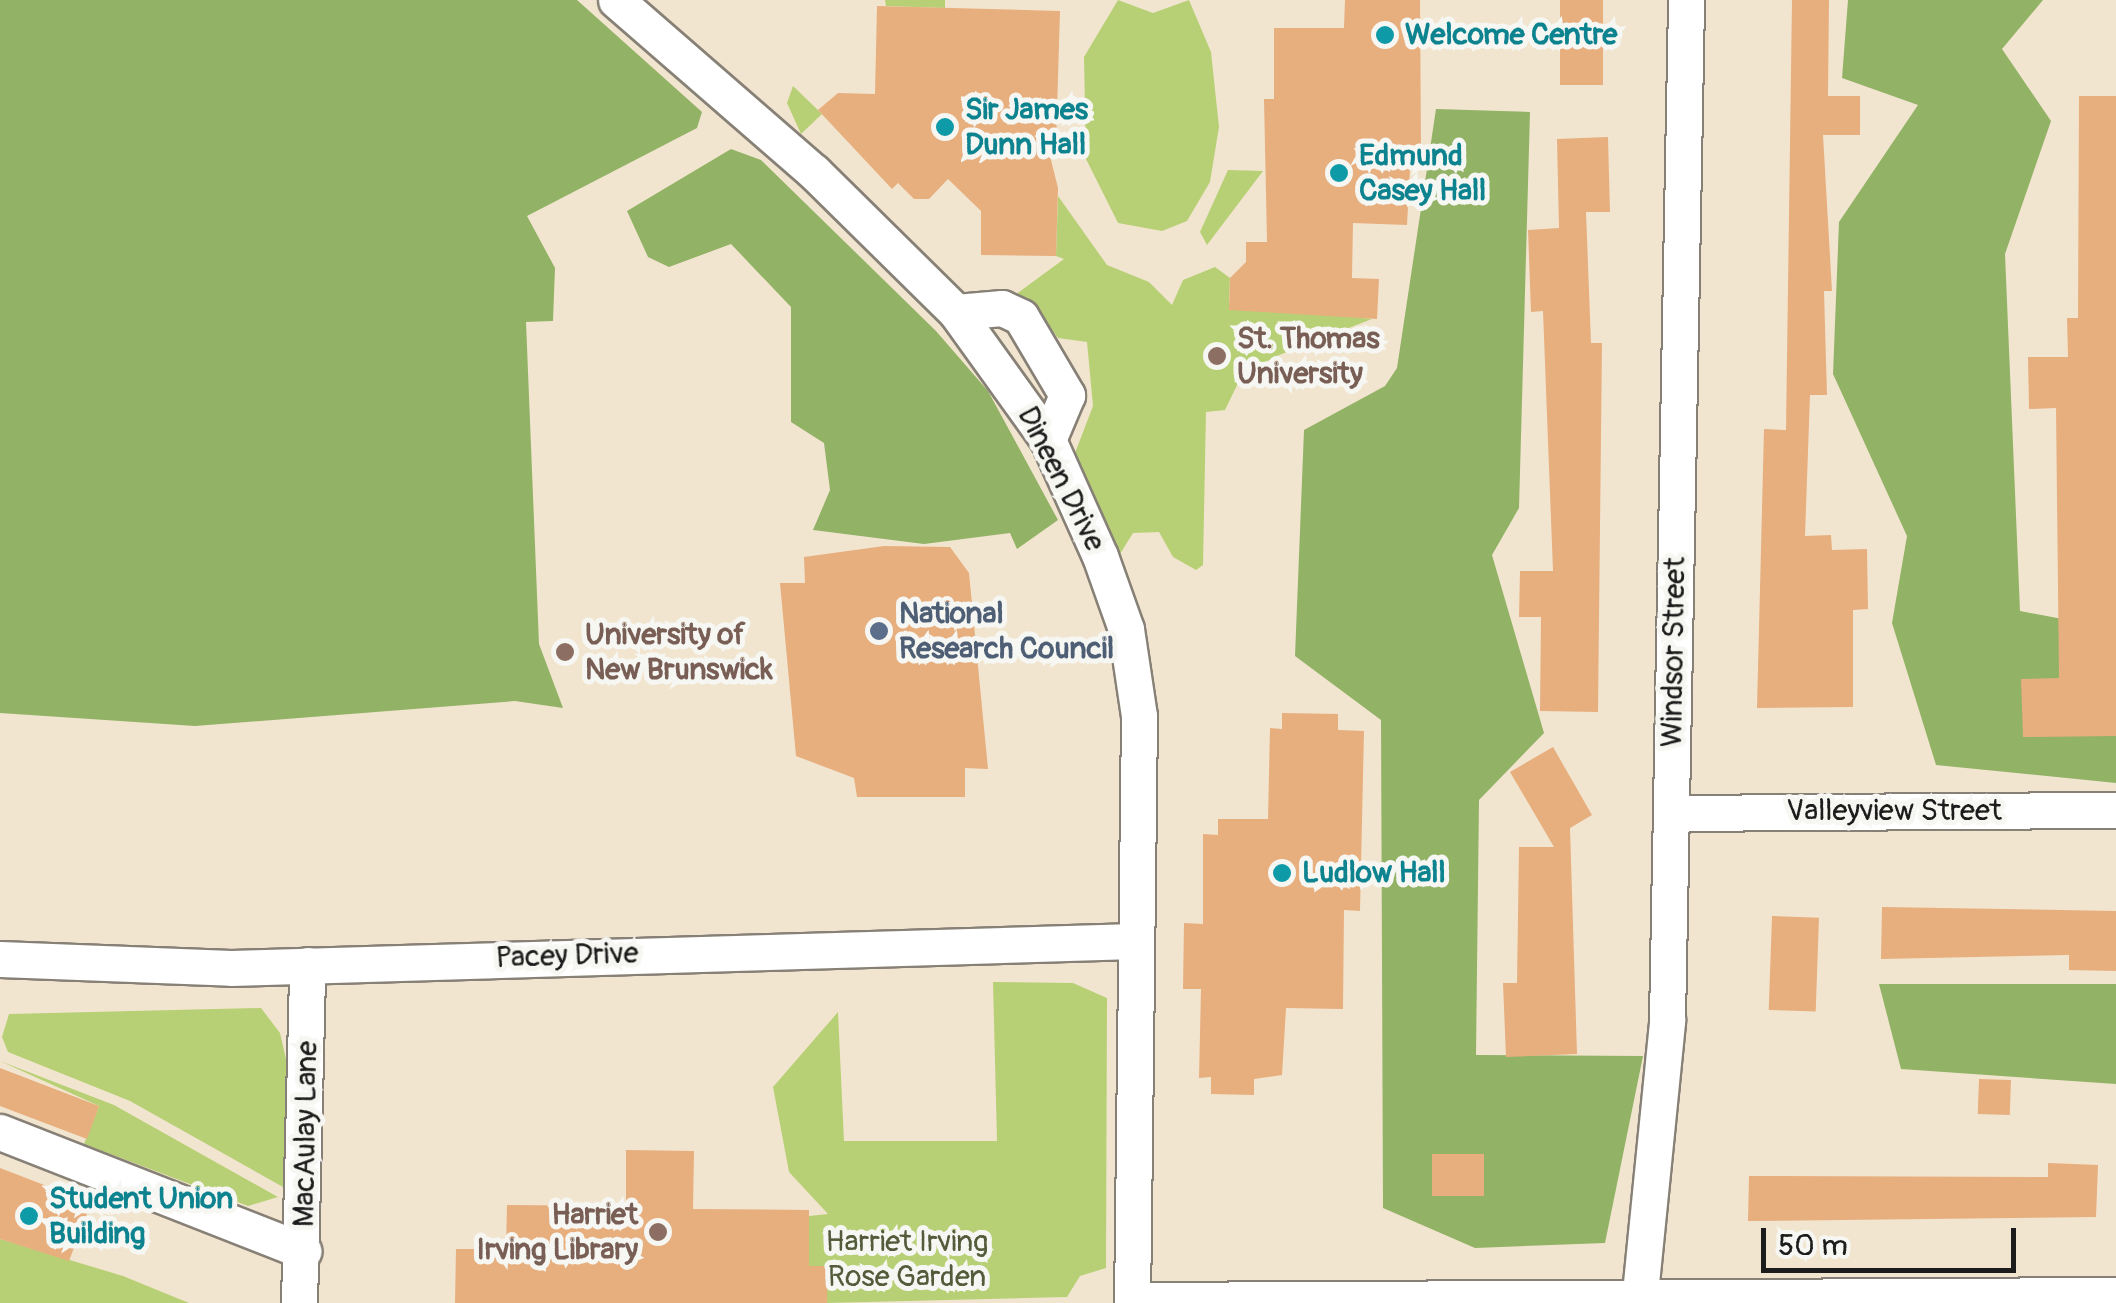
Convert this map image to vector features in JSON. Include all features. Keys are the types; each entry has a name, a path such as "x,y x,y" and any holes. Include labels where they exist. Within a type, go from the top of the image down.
{"street":[{"name":"Dineen Drive","path":"616,0 814,172 956,312 1048,440 1115,594 1138,686 1132,1302"},
{"name":"Windsor Street","path":"1639,1300 1666,1020 1686,0"},
{"path":"956,312 1021,317 1067,395 1048,440"},
{"name":"Valleyview Street","path":"1672,812 2116,810"},
{"name":"Pacey Drive","path":"0,958 307,966 1135,940"},
{"name":"MacAulay Lane","path":"299,1303 304,1251 307,966"},
{"path":"0,1132 304,1251"},
{"path":"1132,1302 2116,1295"}],"green space":[{"path":"0,0 577,0 702,112 697,128 527,216 555,268 553,321 526,322 539,644 563,708 515,701 195,726 0,713"},
{"path":"885,0 945,0 945,8 886,6"},
{"path":"1118,0 1153,13 1189,0 1211,52 1219,127 1210,182 1187,221 1162,231 1118,223 1086,159 1084,57"},
{"path":"1848,0 2043,0 2002,49 2051,121 2005,254 2020,611 2116,629 2116,783 1936,765 1892,623 1907,536 1833,374 1839,222 1918,105 1842,78"},
{"path":"793,86 822,114 801,134 787,103"},
{"path":"1436,109 1530,112 1519,508 1492,555 1544,733 1479,800 1476,1055 1643,1056 1605,1243 1475,1248 1383,1208 1381,720 1295,656 1304,430 1385,386 1397,368"},
{"path":"731,149 761,160 936,331 988,391 1058,520 1017,549 1010,533 924,544 813,530 830,490 824,443 791,422 791,307 731,244 669,267 648,257 627,211"},
{"path":"1228,170 1263,171 1207,245 1200,232"},
{"path":"1058,196 1107,265 1149,282 1172,305 1183,280 1215,267 1230,278 1229,303 1372,319 1274,357 1241,377 1225,410 1206,412 1203,565 1196,570 1173,557 1159,532 1133,533 1120,554 1075,453 1093,406 1087,342 1058,338 1028,298 1015,295 1064,259 1056,256"},
{"name":"Harriet Irving Rose Garden","path":"993,982 1073,983 1107,998 1106,1268 1080,1276 1067,1297 827,1303 827,1267 809,1266 809,1216 828,1214 789,1172 773,1087 838,1012 844,1141 997,1141"},
{"path":"1879,984 2116,984 2116,1084 1901,1069"},
{"path":"261,1008 280,1033 288,1068 283,1187 130,1101 8,1052 2,1037 9,1014"},
{"path":"0,1061 114,1105 278,1197 248,1206 84,1144 99,1106"},
{"path":"0,1239 123,1276 189,1303 0,1303"}],"building":[{"name":"Edmund Casey Hall","path":"1345,0 1420,0 1421,150 1411,150 1407,225 1353,223 1352,278 1379,279 1377,319 1229,310 1230,278 1246,262 1246,242 1267,242 1264,99 1274,99 1274,28 1344,28"},
{"path":"1560,0 1603,0 1603,85 1560,85"},
{"path":"1792,0 1829,0 1828,96 1860,96 1860,135 1823,135 1832,291 1824,291 1827,395 1810,395 1805,536 1831,535 1832,550 1867,549 1868,609 1853,610 1853,707 1757,708 1764,429 1786,430"},
{"name":"Sir James Dunn Hall","path":"877,6 1060,11 1056,144 1047,144 1058,188 1056,256 981,255 981,211 948,179 929,199 914,199 898,183 892,189 818,110 838,93 875,94"},
{"path":"2079,96 2116,96 2116,736 2023,737 2021,679 2059,678 2056,408 2029,409 2028,357 2068,357 2067,318 2078,318"},
{"path":"1608,137 1610,212 1586,212 1591,343 1602,343 1598,712 1540,711 1541,617 1519,617 1520,571 1553,571 1543,311 1531,312 1528,230 1559,228 1557,139"},
{"name":"National Research Council","path":"884,546 950,547 969,573 988,769 965,768 965,797 857,797 854,778 796,756 780,583 805,583 804,557"},
{"name":"Ludlow Hall","path":"1282,713 1338,714 1338,730 1364,731 1360,911 1344,910 1343,1009 1286,1008 1282,1075 1254,1079 1254,1095 1211,1094 1211,1077 1199,1078 1201,989 1183,989 1184,923 1203,924 1203,834 1218,835 1218,819 1268,819 1270,728 1282,729"},
{"path":"1553,747 1592,815 1570,828 1577,1054 1506,1057 1503,983 1517,983 1519,847 1554,847 1510,772"},
{"path":"1882,907 2116,911 2116,971 2069,970 2069,955 1881,959"},
{"path":"1772,916 1819,918 1816,1012 1769,1010"},
{"path":"0,1068 99,1106 87,1139 0,1106"},
{"path":"1979,1079 2011,1080 2010,1115 1978,1114"},
{"name":"Harriet Irving Library","path":"626,1150 694,1151 693,1209 809,1210 809,1266 828,1266 827,1303 455,1303 456,1249 506,1249 507,1205 626,1206"},
{"path":"1432,1154 1484,1154 1484,1196 1432,1196"},
{"path":"2048,1163 2098,1165 2096,1217 1748,1221 1749,1176 2048,1177"},
{"name":"Student Union Building","path":"0,1168 91,1203 69,1261 0,1239"}],"place":[{"name":"Welcome Centre","path":"1385,35"},
{"name":"Sir James Dunn Hall","path":"945,127"},
{"name":"Edmund Casey Hall","path":"1339,173"},
{"name":"St. Thomas University","path":"1217,356"},
{"name":"National Research Council","path":"879,631"},
{"name":"University of New Brunswick","path":"565,652"},
{"name":"Ludlow Hall","path":"1282,873"},
{"name":"Student Union Building","path":"29,1216"},
{"name":"Harriet Irving Library","path":"658,1232"}]}
